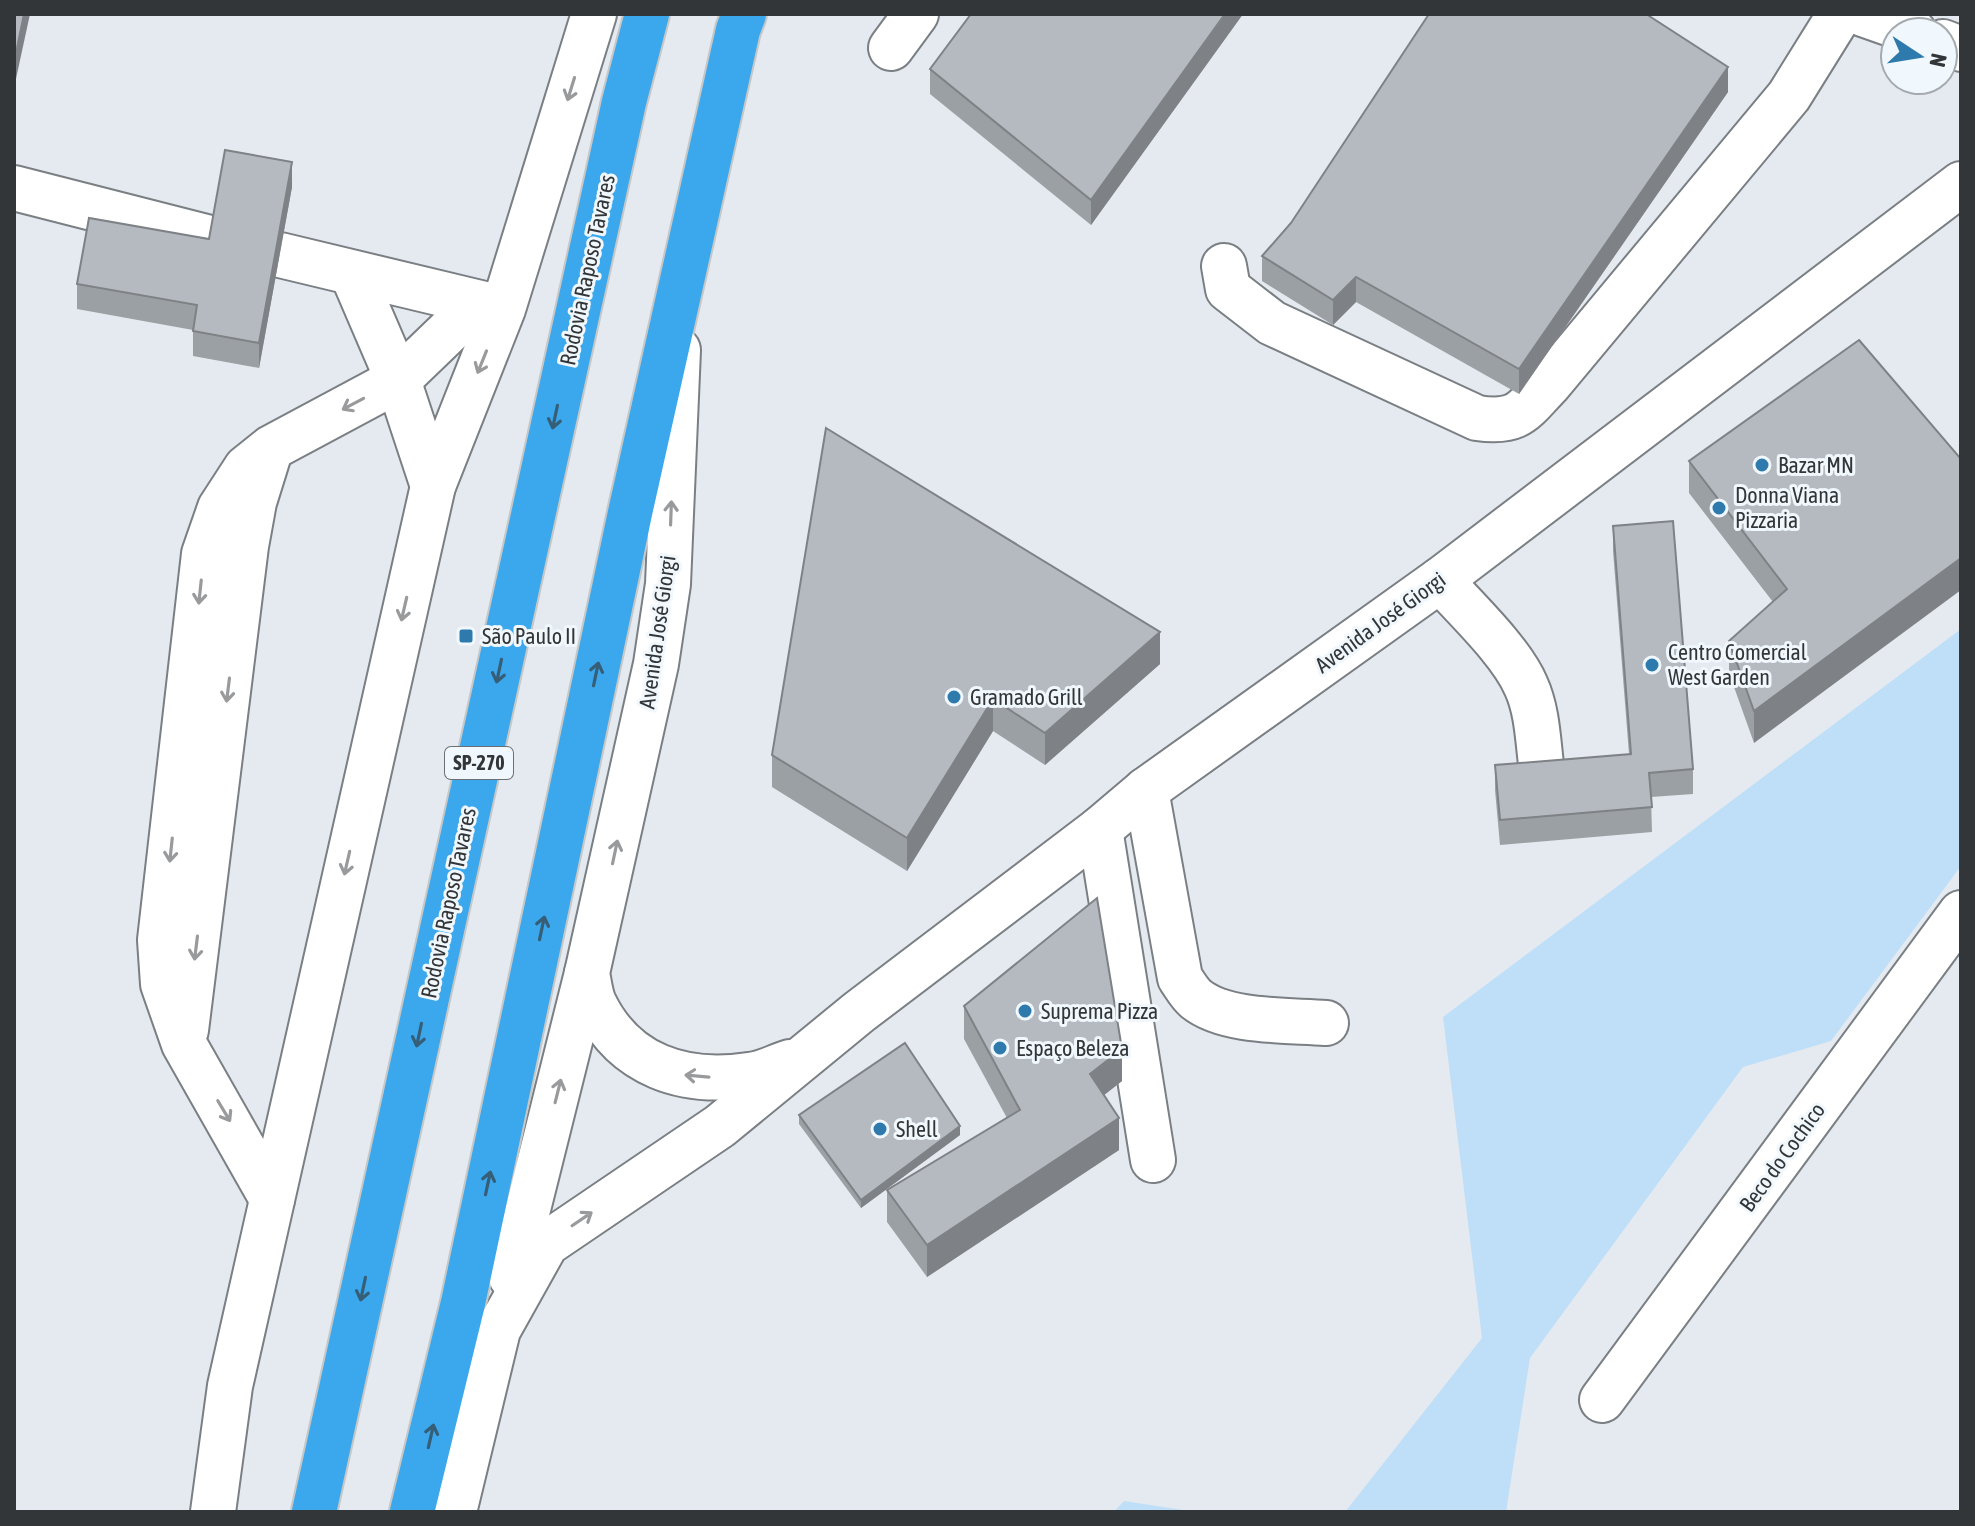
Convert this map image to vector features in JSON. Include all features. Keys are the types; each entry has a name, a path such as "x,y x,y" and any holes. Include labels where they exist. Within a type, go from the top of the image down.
{"highway":[{"name":"Rodovia Raposo Tavares","path":"314,1512 627,90 647,14"},
{"path":"412,1512 463,1303 626,528 744,14"}],"street":[{"path":"213,1512 230,1386 433,486 491,306 594,14"},
{"path":"1224,266 1228,289 1272,323 1477,418 1498,421 1517,417 1550,383 1789,96 1840,14"},
{"path":"14,188 214,239"},
{"name":"Avenida José Giorgi","path":"498,1330 546,1244 720,1126 800,1058 1100,829 1146,790 1954,205"},
{"path":"280,255 491,306"},
{"path":"352,273 398,380 433,486"},
{"name":"Avenida José Giorgi","path":"454,1512 587,973 656,664 668,584 681,286"},
{"path":"272,1199 184,1044 163,984 160,940 204,554 220,508 246,468 271,448 398,380 491,306"},
{"path":"1440,580 1508,658 1526,686 1535,716 1542,772"},
{"path":"1146,790 1180,978 1193,997 1210,1008 1228,1014 1326,1023"},
{"path":"1100,829 1153,1160"},
{"name":"Beco do Cochico","path":"1602,1400 1961,913"},
{"name":"Avenida José Giorgi","path":"587,973 593,1001 614,1033 635,1055 662,1069 694,1078 751,1075 800,1058"},
{"path":"182,1512 208,1430 230,1386"}],"shaded area":[{"path":"1961,629 1961,866 1831,1041 1743,1067 1530,1358 1506,1512 1345,1512 1482,1338 1443,1017"},
{"path":"1124,1501 1196,1512 1114,1512"}],"building":[{"path":"14,14 24,14 14,63"},
{"path":"971,14 1225,14 1091,200 930,69"},
{"path":"1429,14 1646,14 1728,67 1519,369 1356,277 1333,300 1262,256 1291,223"},
{"path":"225,150 292,162 259,343 193,331 197,305 77,284 89,218 209,239"},
{"path":"1859,340 1961,459 1961,558 1754,711 1729,641 1787,589 1689,461"},
{"name":"Gramado Grill","path":"826,428 1160,632 1045,733 993,699 907,838 772,755"},
{"name":"Centro Comercial West Garden","path":"1673,521 1693,769 1649,773 1652,807 1500,820 1495,765 1631,754 1613,526"},
{"path":"1097,898 1122,1049 1090,1074 1119,1118 927,1245 887,1190 1020,1110 964,1006"},
{"name":"Shell","path":"905,1043 960,1126 861,1200 799,1115"}],"place":[{"name":"Bazar MN","path":"1762,465"},
{"name":"Donna Viana Pizzaria","path":"1719,508"},
{"name":"São Paulo II","path":"466,636"},
{"name":"Centro Comercial West Garden","path":"1652,665"},
{"name":"Gramado Grill","path":"954,697"},
{"name":"Suprema Pizza","path":"1025,1011"},
{"name":"Espaço Beleza","path":"1000,1048"},
{"name":"Shell","path":"880,1129"}]}
